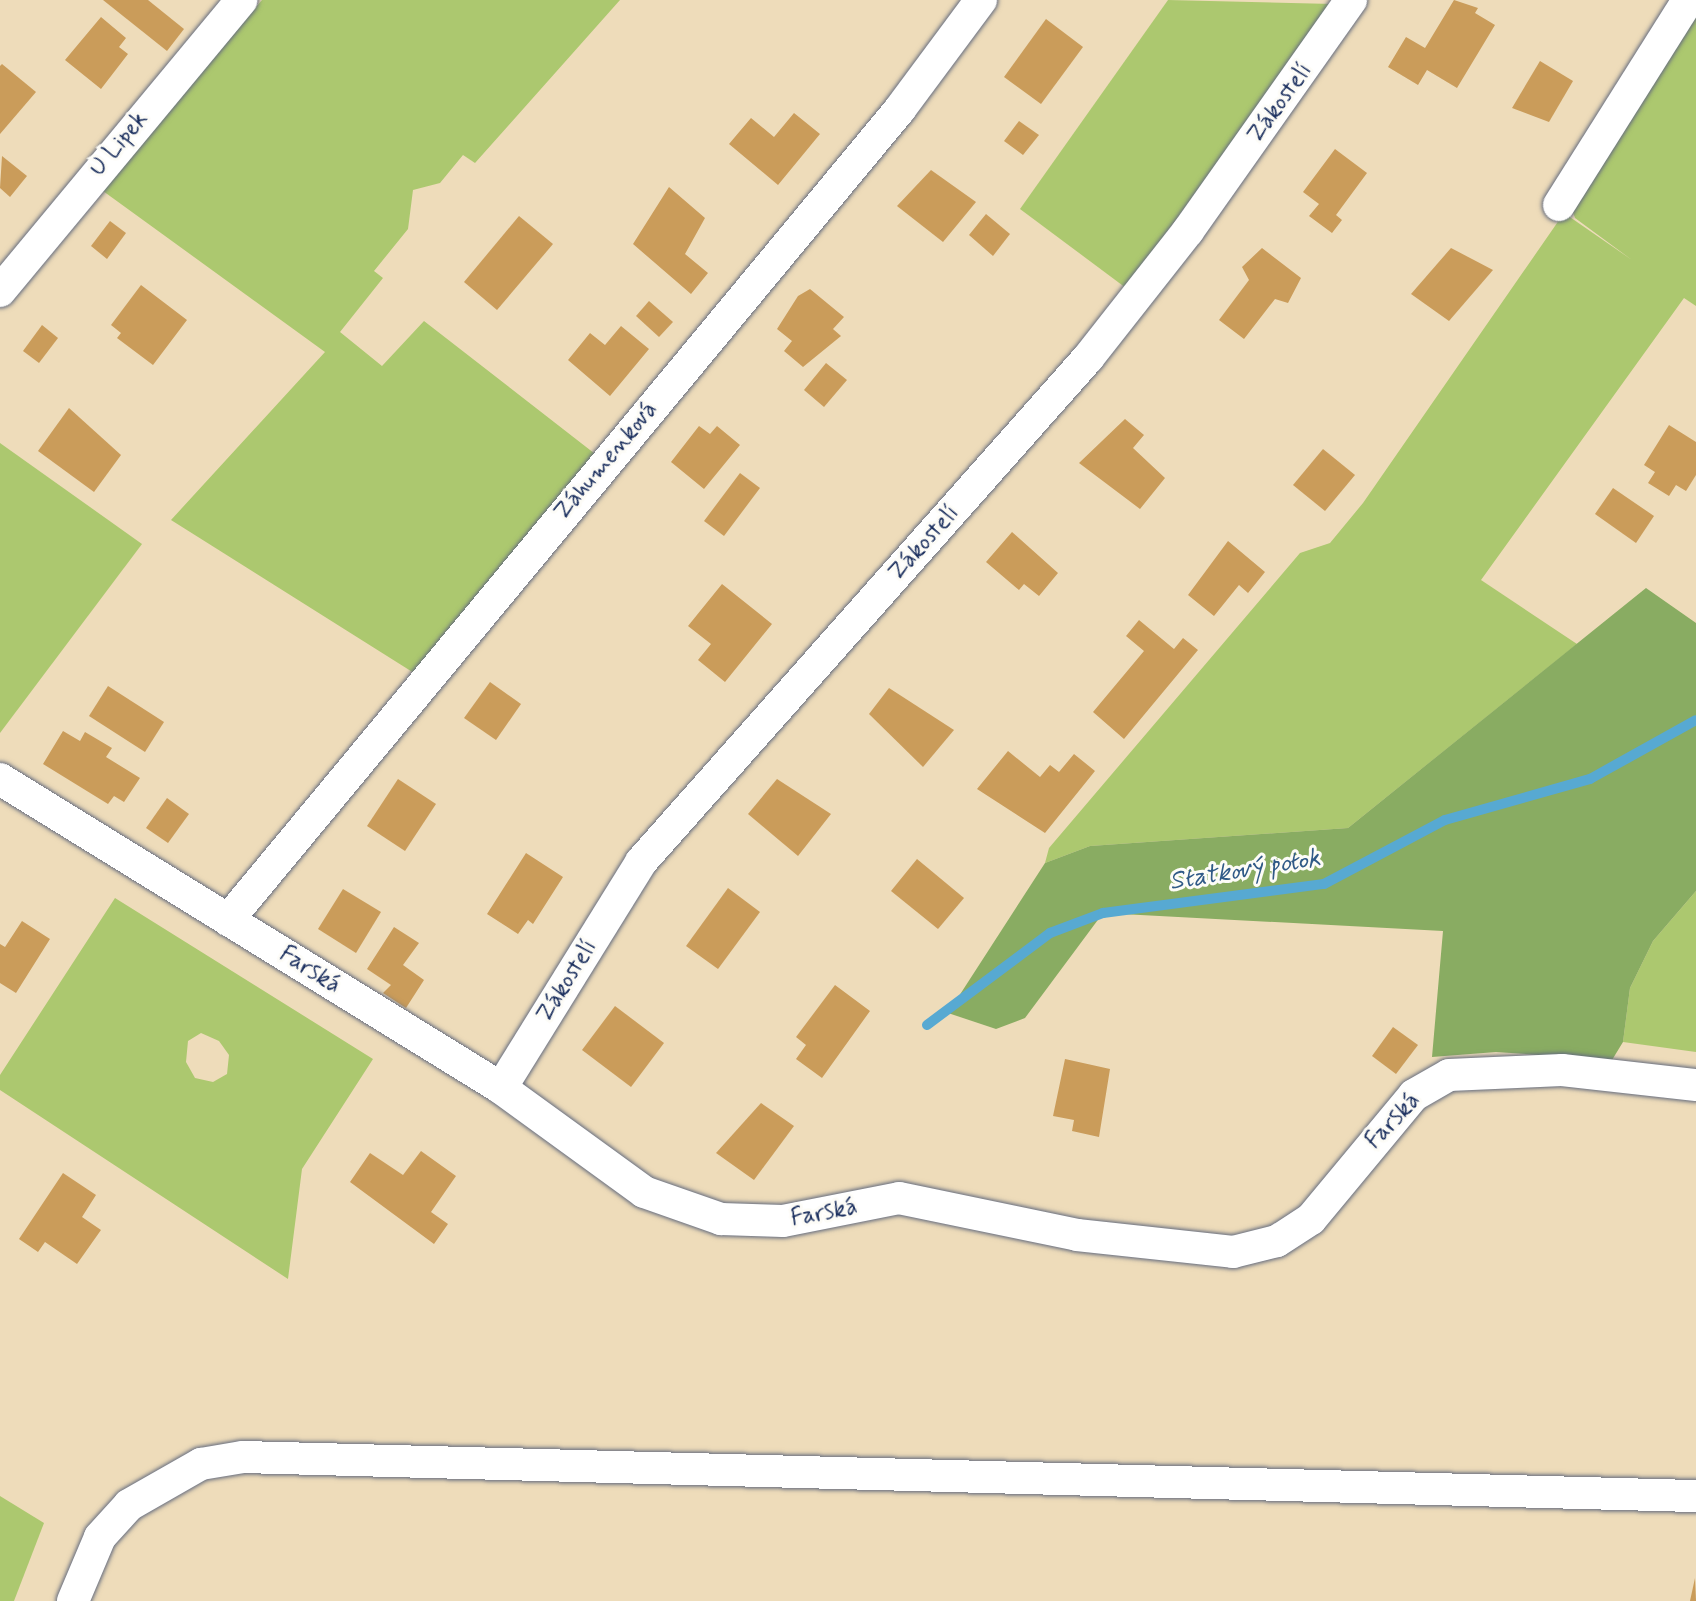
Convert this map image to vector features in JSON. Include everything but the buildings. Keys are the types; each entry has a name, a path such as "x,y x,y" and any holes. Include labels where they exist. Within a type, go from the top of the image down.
{"street":[{"name":"U Lipek","path":"0,291 242,0"},
{"name":"Záhumenková","path":"228,920 900,109 981,0"},
{"name":"Zákostelí","path":"501,1088 641,862 1088,358 1188,231 1351,0"},
{"path":"1559,205 1688,0"},
{"name":"Farská","path":"0,779 501,1088 644,1192 695,1213 783,1221 899,1198 1207,1254 1262,1247 1294,1231 1414,1095 1450,1075 1562,1070 1696,1085"},
{"path":"73,1601 95,1546 129,1505 191,1468 243,1457 1696,1496"}],"green space":[{"path":"262,0 620,0 475,163 463,155 440,183 413,190 408,229 374,271 383,278 340,332 382,366 424,321 599,457 414,673 171,520 325,352 103,191"},
{"path":"1168,0 1333,4 1126,288 1020,209"},
{"path":"1696,2 1696,306 1684,298 1481,580 1577,644 1348,828 1090,846 1045,863 1049,848 1300,553 1330,543 1363,503 1564,213 1632,260 1575,218 1571,206"},
{"path":"0,443 142,544 0,733"},
{"path":"1646,588 1696,623 1696,891 1653,941 1630,988 1623,1042 1612,1060 1496,1052 1432,1057 1443,931 1103,913 1025,1018 996,1029 948,1013 1045,863 1090,846 1348,828"},
{"path":"1696,891 1696,1052 1623,1042 1630,988 1653,941"},
{"path":"115,898 373,1059 302,1169 288,1279 0,1090 0,1075","holes":["201,1033 219,1041 229,1055 227,1074 213,1082 195,1078 186,1062 188,1041"]},
{"path":"0,1496 44,1523 14,1601 0,1601"}],"waterway":[{"name":"Statkový potok","path":"927,1025 1050,933 1103,913 1324,884 1445,820 1590,779 1696,720"}]}
